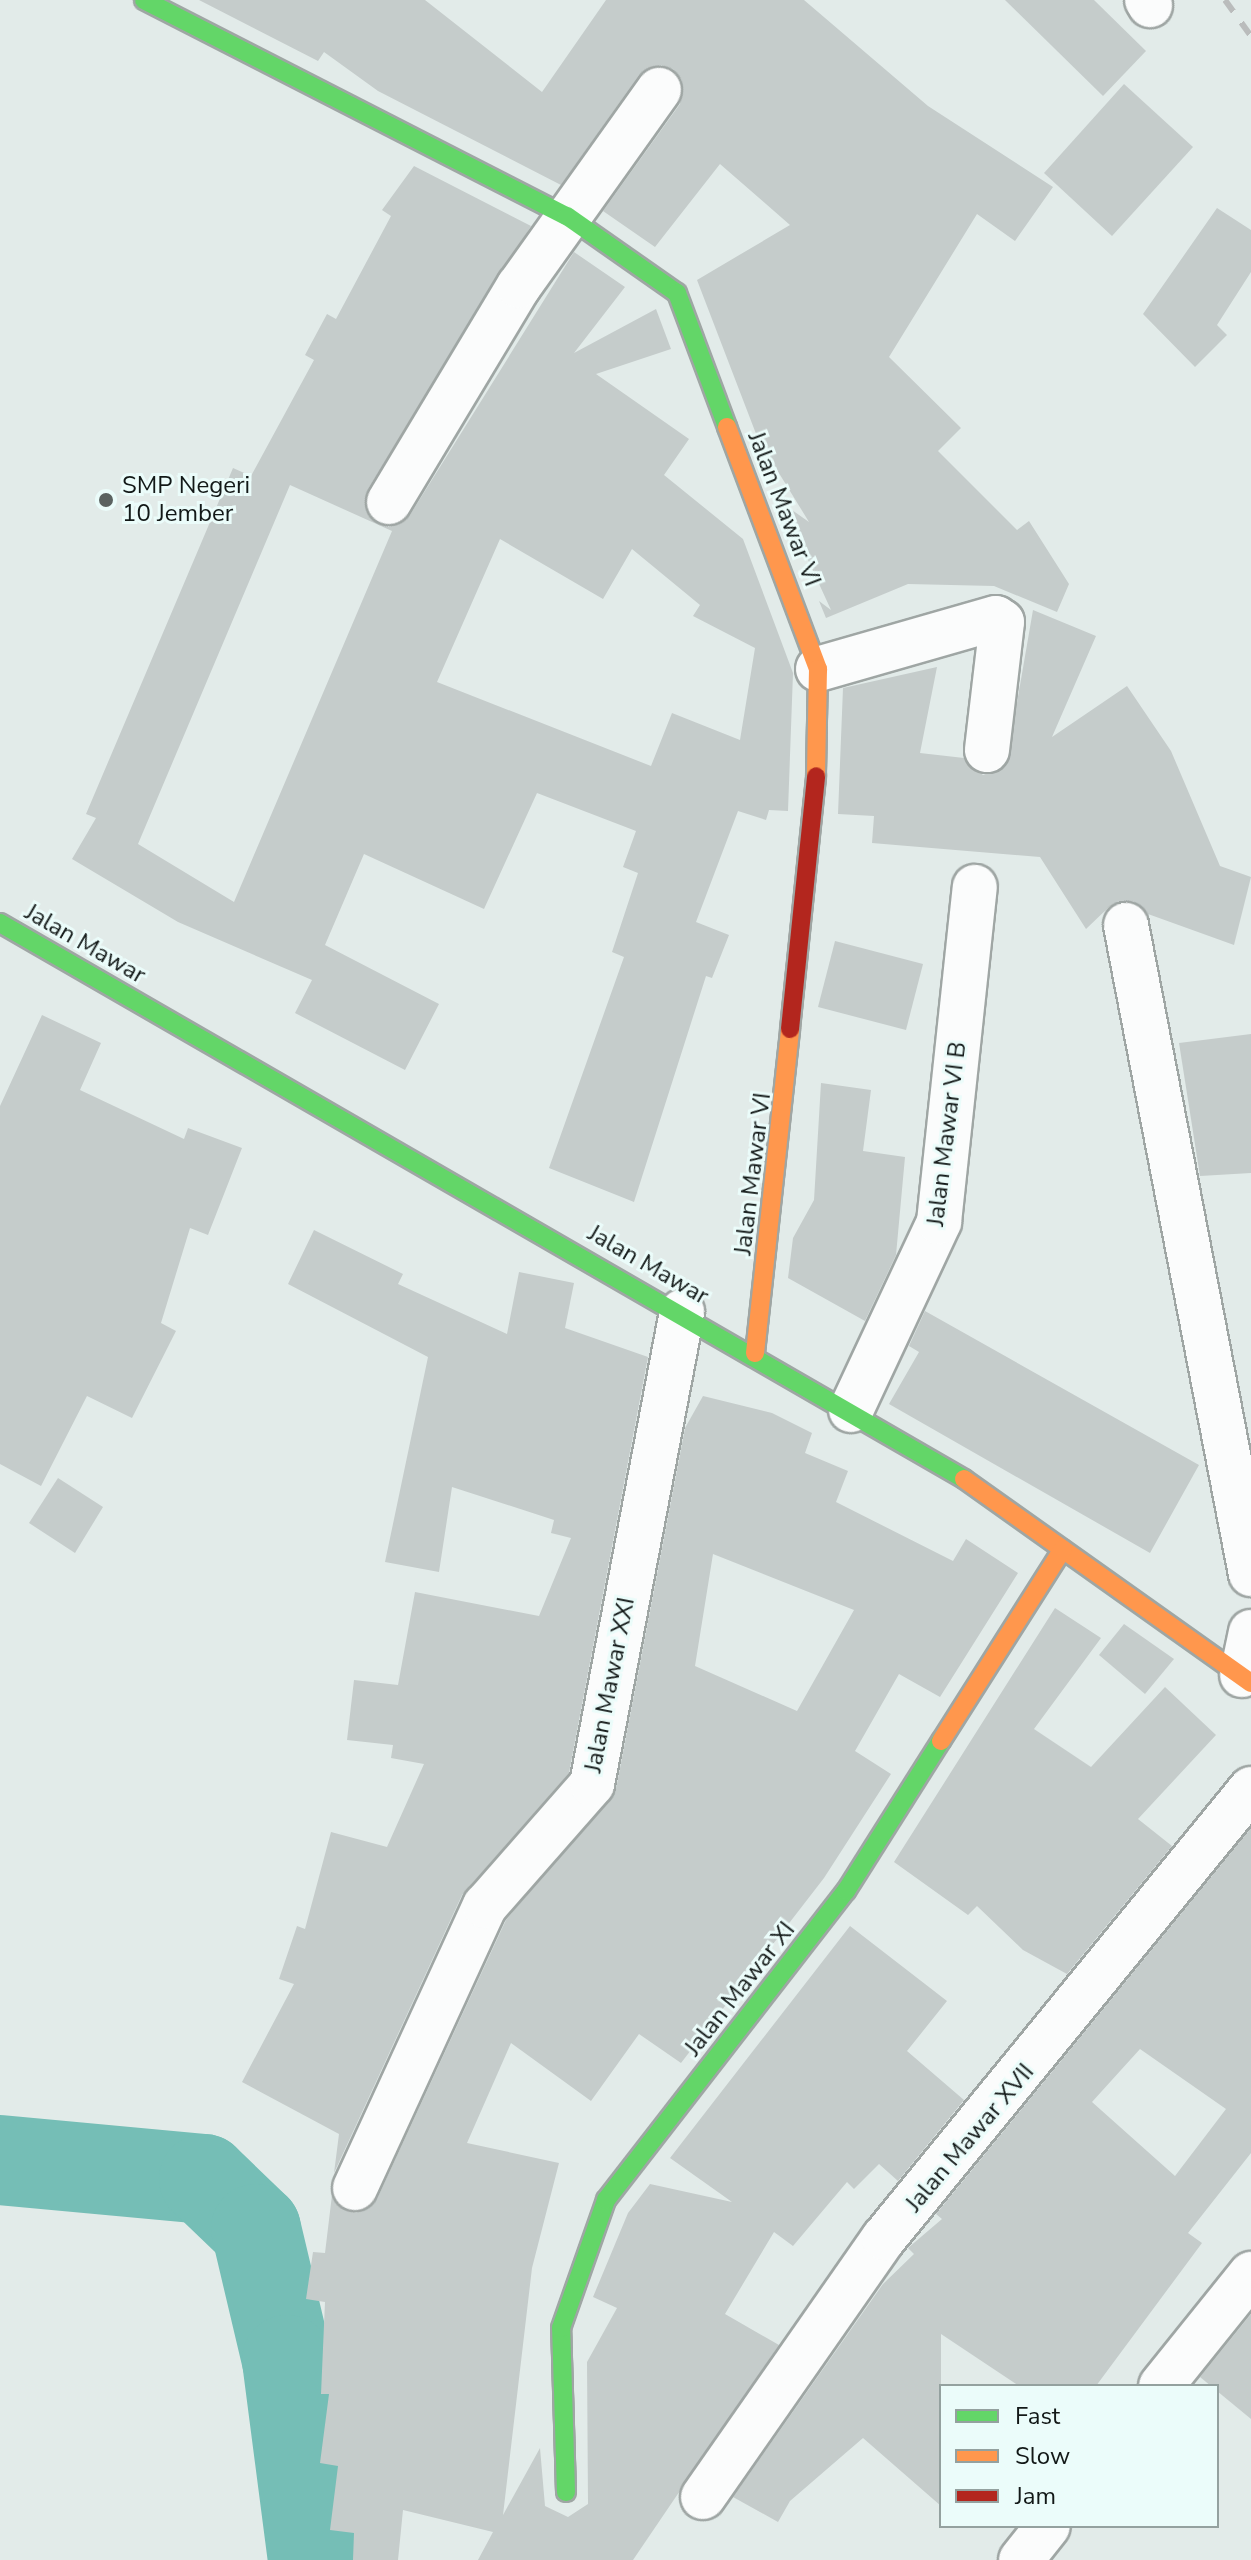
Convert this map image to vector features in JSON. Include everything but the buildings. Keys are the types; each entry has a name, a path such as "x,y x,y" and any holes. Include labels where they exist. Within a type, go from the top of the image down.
{"street":[{"name":"Jalan Mawar VI","path":"144,0 567,216 677,293 818,669 815,805 755,1353"},
{"path":"389,502 567,216 659,90"},
{"path":"818,669 996,618 1002,622 987,750"},
{"name":"Jalan Mawar VI B","path":"851,1410 939,1222 975,887"},
{"name":"Jalan Mawar","path":"0,923 851,1410 1063,1549 1246,1679"},
{"path":"1126,925 1251,1574"},
{"name":"Jalan Mawar XXI","path":"355,2188 485,1906 592,1784 682,1311"},
{"name":"Jalan Mawar XI","path":"566,2492 561,2328 570,2286 606,2200 846,1891 1063,1549"},
{"path":"1246,1679 1251,1632"},
{"name":"Jalan Mawar XVII","path":"703,2497 884,2238 1251,1789"},
{"path":"1163,2384 1251,2274"},
{"path":"1021,2560 1046,2528"}],"waterway":[{"path":"0,2160 204,2179 256,2229 287,2360 313,2560"}],"railway":[{"path":"1225,0 1251,36"}],"traffic: fast":[{"path":"144,0 567,216 677,293 727,427"},
{"path":"0,923 964,1479"},
{"path":"566,2492 561,2328 606,2200 846,1891 941,1741"}],"traffic: slow":[{"path":"727,427 818,669 816,776"},
{"path":"755,1353 790,1029"},
{"path":"964,1479 1251,1683"},
{"path":"941,1741 1063,1549"}],"traffic: jam":[{"path":"790,1029 816,776"}],"place":[{"name":"SMP Negeri 10 Jember","path":"106,500"}]}
